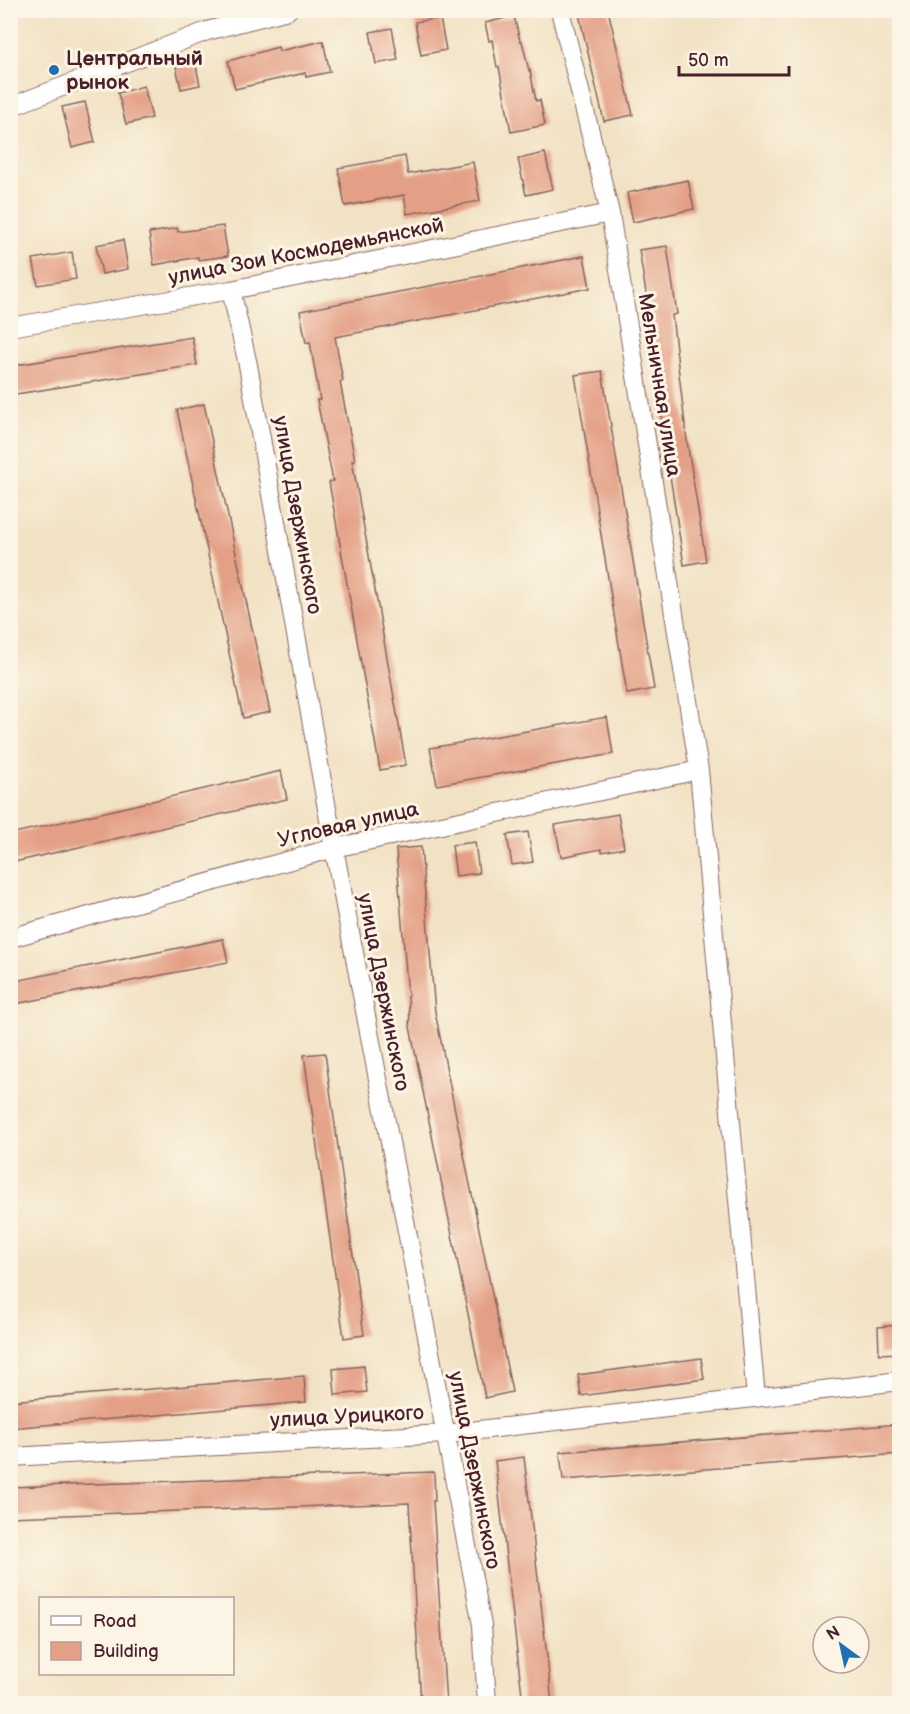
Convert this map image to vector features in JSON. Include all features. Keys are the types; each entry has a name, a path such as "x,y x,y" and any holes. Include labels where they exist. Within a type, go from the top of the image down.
{"street":[{"path":"10,107 207,31 288,10"},
{"name":"Мельничная улица","path":"560,10 610,213 699,770 756,1398"},
{"name":"улица Зои Космодемьянской","path":"10,327 231,290 610,213"},
{"name":"улица Дзержинского","path":"231,290 248,365 334,848 482,1625 487,1704"},
{"name":"Угловая улица","path":"10,938 334,848 699,770"},
{"name":"улица Урицкого","path":"10,1457 445,1434 900,1381"}],"building":[{"path":"578,10 608,10 633,115 604,121"},
{"path":"514,16 530,70 536,101 540,100 545,125 511,132 499,67 497,67 492,40 489,41 485,23"},
{"path":"440,18 446,50 421,55 415,22"},
{"path":"392,28 398,60 376,64 370,32"},
{"path":"323,41 330,72 306,77 305,73 235,89 228,61 278,47 279,51"},
{"path":"195,61 200,85 181,89 176,66"},
{"path":"144,86 152,118 126,124 118,93"},
{"path":"85,102 95,142 72,148 62,107"},
{"path":"545,153 553,189 526,195 518,159"},
{"path":"405,156 408,174 473,162 480,201 407,214 404,195 345,206 338,168"},
{"path":"688,180 694,209 633,222 627,193"},
{"path":"223,226 228,256 198,260 198,257 154,265 149,233 177,228 178,232"},
{"path":"123,240 128,269 102,274 96,245"},
{"path":"667,246 677,314 672,315 687,441 706,561 684,565 639,250"},
{"path":"72,252 76,279 38,285 33,259"},
{"path":"584,256 590,288 335,337 343,381 340,382 355,460 352,460 406,765 380,770 329,482 333,481 317,400 320,400 310,342 306,343 300,311"},
{"path":"192,337 197,365 10,395 10,366"},
{"path":"602,371 654,689 627,694 575,375"},
{"path":"204,404 270,712 243,718 177,410"},
{"path":"607,717 613,754 437,785 430,748"},
{"path":"281,771 287,799 10,863 10,834"},
{"path":"618,814 624,848 602,852 601,849 561,857 555,825"},
{"path":"528,832 533,862 512,865 507,835"},
{"path":"475,842 479,873 456,876 452,845"},
{"path":"421,847 435,1012 512,1392 485,1398 409,1022 396,849"},
{"path":"223,939 228,962 10,1005 10,982"},
{"path":"325,1053 364,1335 344,1338 304,1055"},
{"path":"900,1325 900,1353 879,1354 878,1327"},
{"path":"701,1358 704,1379 581,1396 578,1375"},
{"path":"364,1366 367,1392 335,1395 333,1369"},
{"path":"304,1376 306,1402 10,1428 10,1401"},
{"path":"900,1424 900,1454 563,1480 560,1452"},
{"path":"524,1457 552,1704 523,1704 495,1461"},
{"path":"434,1472 435,1501 433,1501 446,1704 421,1704 409,1503 10,1517 10,1487"}],"place":[{"name":"Центральный рынок","path":"54,70"}]}
